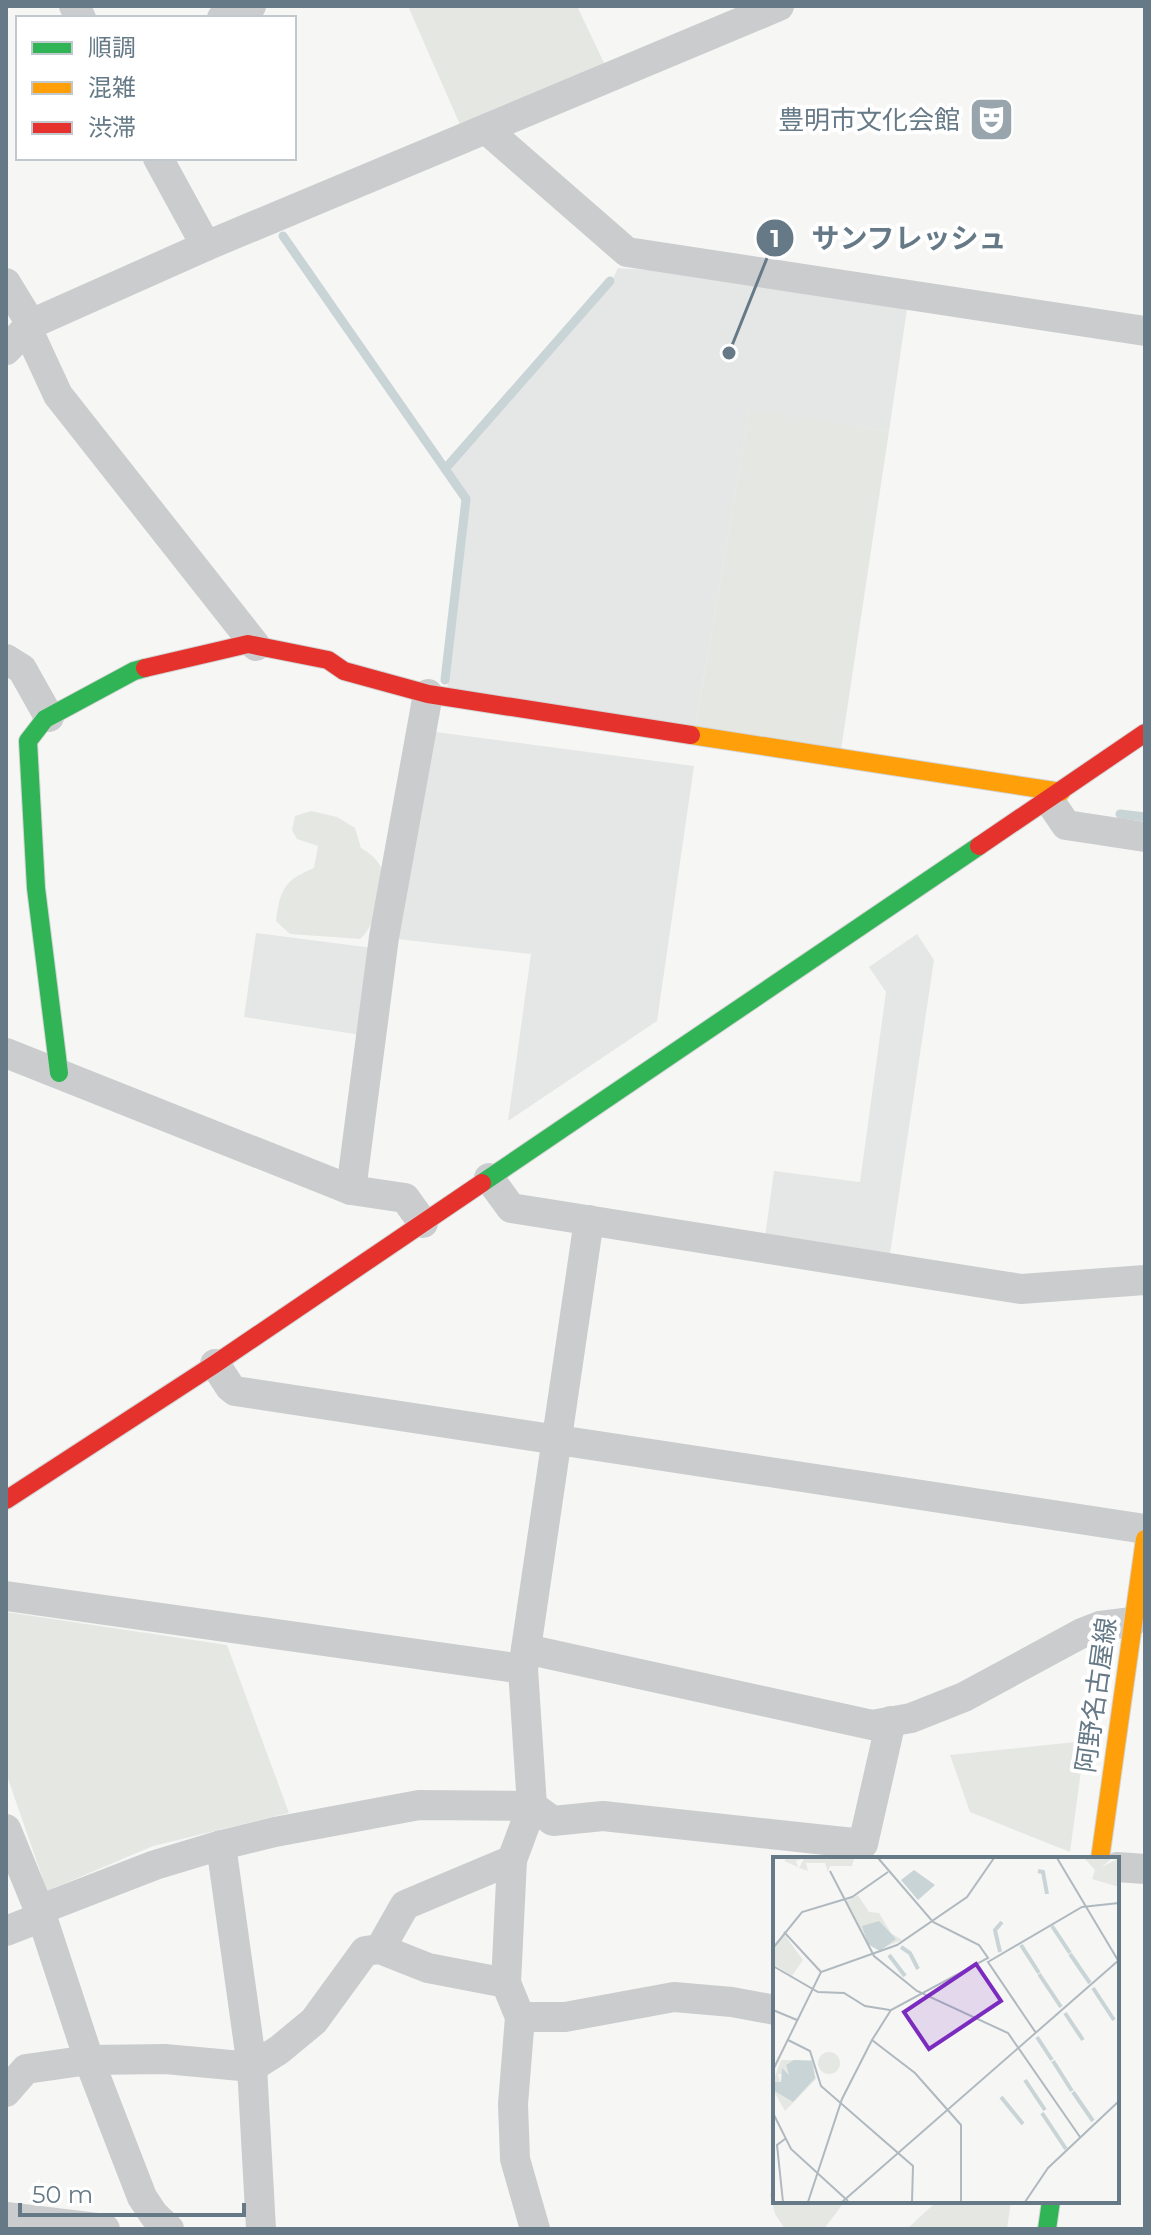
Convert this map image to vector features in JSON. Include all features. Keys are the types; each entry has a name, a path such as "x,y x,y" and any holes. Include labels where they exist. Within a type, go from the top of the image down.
{"street":[{"path":"227,16 251,6"},
{"path":"6,350 29,326 206,246 487,130 714,18 779,6"},
{"path":"487,130 627,252 1145,331"},
{"path":"159,160 206,246"},
{"path":"6,283 29,326 58,395 256,646"},
{"path":"59,1073 36,888 28,741 49,717 134,671 248,644 328,660 344,671 428,694 1055,796"},
{"path":"6,659 22,669 49,717"},
{"path":"351,1190 384,937 428,694"},
{"path":"6,1500 215,1364 1145,733"},
{"path":"1055,796 1066,825 1145,837"},
{"path":"6,1053 351,1190 405,1198 423,1223"},
{"path":"489,1178 511,1208 1021,1289 1145,1280"},
{"path":"535,2229 515,2159 513,2104 520,2017 506,1983 512,1860 532,1806 524,1659 589,1220"},
{"path":"215,1364 235,1391 558,1441 1144,1545"},
{"name":"阿野名古屋線","path":"1100,1857 1144,1545"},
{"path":"6,1596 524,1659 872,1725 911,1718 964,1697 1082,1633 1100,1626 1132,1622"},
{"path":"6,1931 40,1913 155,1865 275,1832 419,1805 532,1806 553,1821 603,1816 863,1844 891,1721"},
{"path":"6,1829 40,1913 89,2060 153,2226"},
{"path":"221,1845 252,2067 261,2229"},
{"path":"380,1949 405,1905 512,1860"},
{"path":"1119,1867 1145,1869"},
{"path":"6,2092 26,2069 89,2060 165,2059 252,2067 279,2050 314,2021 365,1951 380,1949 428,1968 506,1983"},
{"path":"520,2017 565,2017 674,1997 773,2010"},
{"path":"1047,2229 1051,2203"},
{"path":"6,2217 105,2229"}],"shaded area":[{"path":"408,6 577,6 605,65 461,127"},
{"path":"618,268 665,271 907,309 889,431 749,411 695,729 447,690 469,498 450,469 609,287"},
{"path":"749,410 889,431 841,750 695,729"},
{"path":"428,731 694,766 657,1021 508,1121 531,954 397,939"},
{"path":"311,811 337,817 355,828 361,848 381,867 383,880 380,897 371,924 360,939 290,934 276,921 285,887 314,868 318,846 297,839 292,830 295,816"},
{"path":"256,933 373,948 361,1035 244,1017"},
{"path":"917,934 934,960 890,1254 765,1237 774,1171 860,1182 886,992 869,967"},
{"path":"6,1612 227,1645 289,1813 153,1846 47,1891 6,1773"},
{"path":"1085,1741 1070,1852 970,1812 950,1755"},
{"path":"773,2191 773,2203 844,2203 824,2229 785,2229 775,2214 770,2194"},
{"path":"935,2203 1011,2203 1007,2229 907,2229"}],"waterway":[{"path":"283,236 466,499 445,680"},
{"path":"445,469 610,281"},
{"path":"1120,814 1145,817"}],"traffic: fast":[{"path":"59,1073 36,888 28,741 45,719 145,668"},
{"path":"482,1183 979,846"},
{"path":"1047,2229 1051,2203"}],"traffic: slow":[{"path":"691,735 1061,792"},
{"path":"1100,1857 1145,1539"}],"traffic: jam":[{"path":"145,668 248,644 328,660 344,671 428,694 691,735"},
{"path":"979,846 1145,733"},
{"path":"6,1500 215,1364 482,1183"}],"place":[{"name":"豊明市文化会館","path":"991,120"},
{"name":"サンフレッシュ","path":"729,353"}]}
